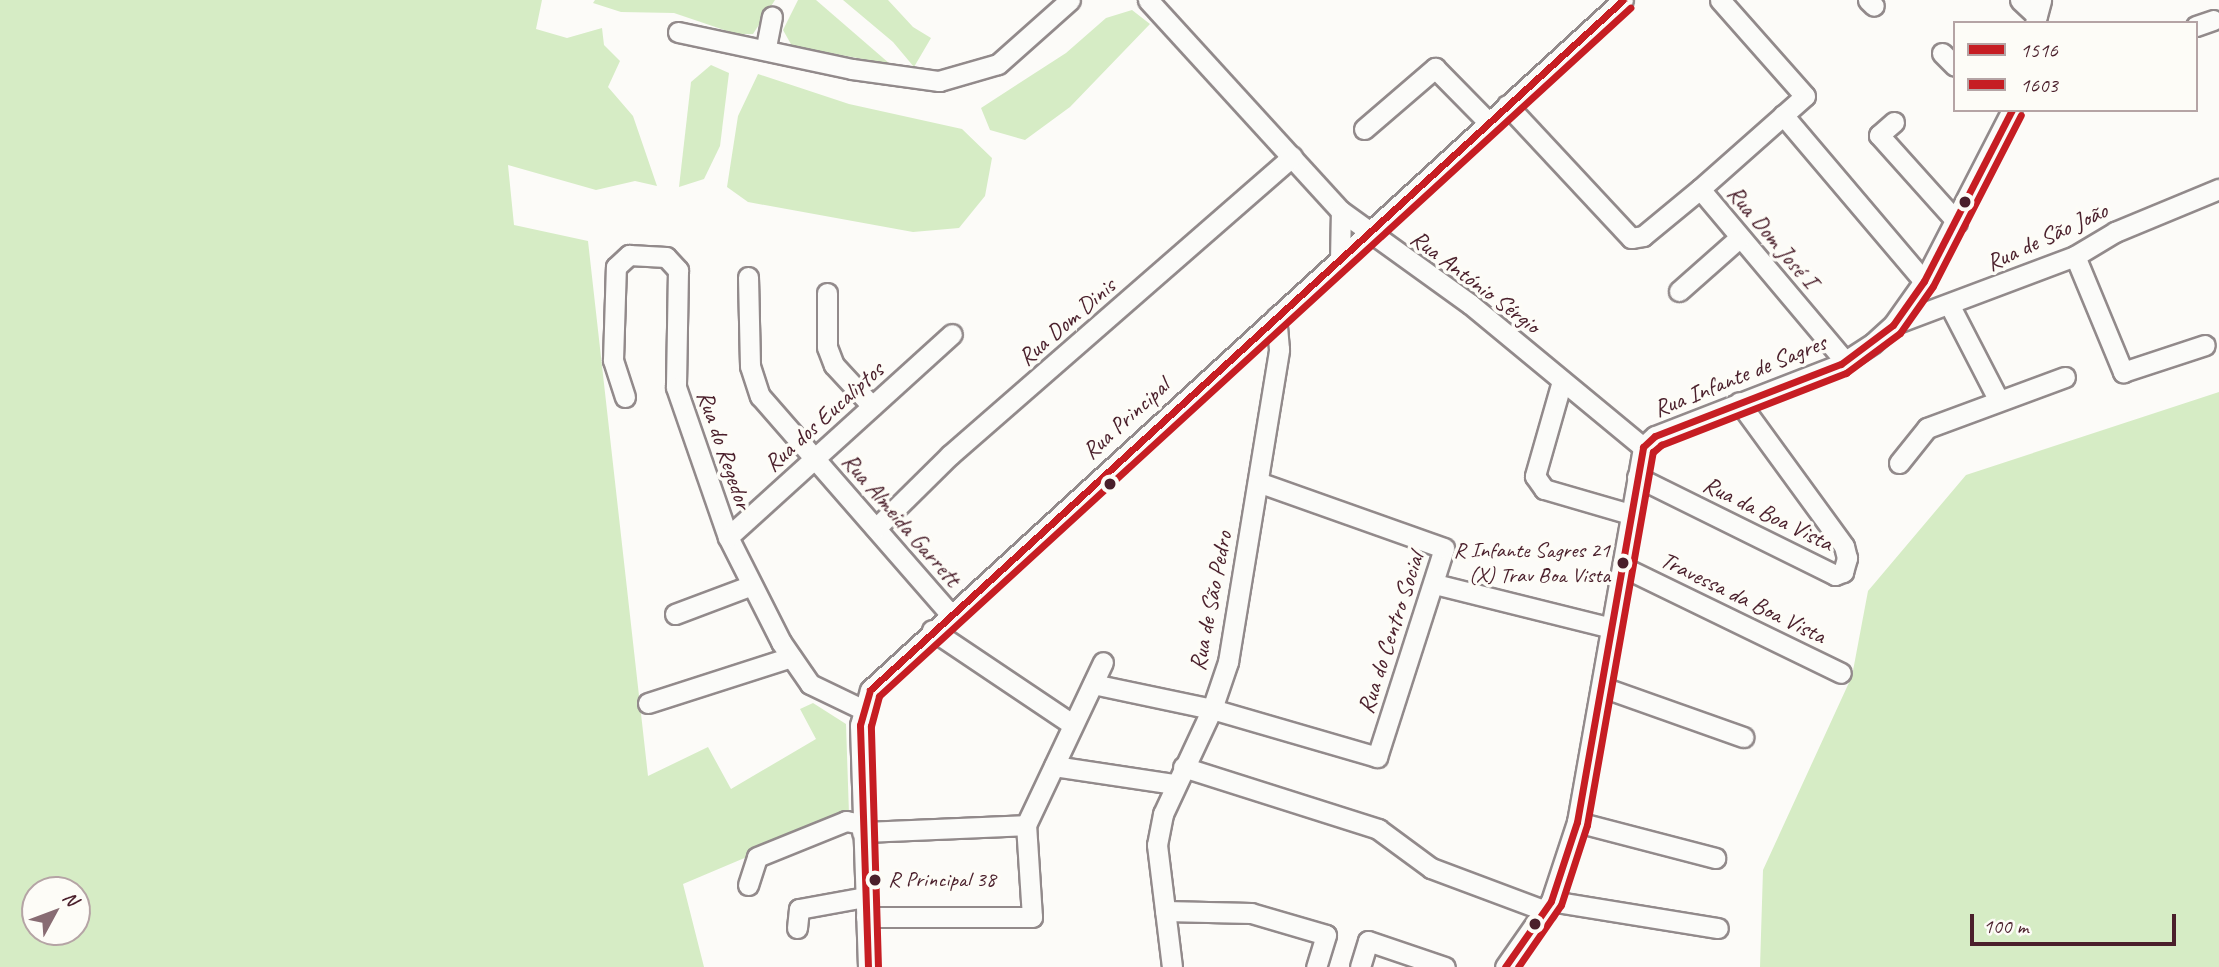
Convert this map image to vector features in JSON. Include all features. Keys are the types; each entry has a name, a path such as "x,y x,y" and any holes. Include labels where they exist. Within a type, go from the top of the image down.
{"street":[{"path":"678,32 766,47 909,79 939,80 998,64 1070,0"},
{"name":"Rua António Sérgio","path":"1148,0 1341,211 1470,304 1643,447"},
{"name":"Rua Principal","path":"868,967 860,725 870,690 949,613 1370,234 1488,122 1623,0"},
{"name":"Rua Dom José I","path":"1720,0 1805,96 1700,190 1845,361"},
{"path":"2020,0 2037,13"},
{"path":"766,47 772,17"},
{"path":"1364,129 1435,68 1488,122"},
{"path":"1507,105 1631,237 1643,236 1700,190"},
{"name":"Rua Infante de Sagres","path":"1506,967 1549,906 1577,822 1643,447 1655,436 1845,361 1894,325 1924,281 1956,222 2006,114"},
{"path":"1783,115 1924,281"},
{"path":"1894,122 1879,135 1956,222"},
{"name":"Rua Dom Dinis","path":"876,528 950,455 1292,157"},
{"name":"Rua de São João","path":"1894,325 1950,306 2075,256 2115,232 2219,189"},
{"path":"1339,261 1341,211"},
{"path":"1679,290 1740,237"},
{"name":"Rua do Regedor","path":"625,397 613,360 616,267 629,255 666,257 678,270 677,387 728,537 791,657 810,684 864,710"},
{"path":"2075,256 2123,372 2205,345"},
{"name":"Rua Almeida Garrett","path":"748,277 750,366 760,396 949,613"},
{"path":"827,293 827,347 834,365 872,406"},
{"path":"1950,306 1997,400"},
{"name":"Rua de São Pedro","path":"1172,967 1157,845 1179,776 1212,709 1228,662 1279,349 1276,317"},
{"name":"Rua dos Eucaliptos","path":"728,537 952,334"},
{"path":"1899,463 1927,428 2064,377"},
{"path":"1562,381 1535,476 1544,489 1630,514"},
{"name":"Rua da Boa Vista","path":"1637,477 1835,575 1843,572 1847,558 1844,546 1739,402"},
{"name":"Rua do Centro Social","path":"1212,709 1377,757 1435,584 1444,548 1258,482"},
{"name":"Travessa da Boa Vista","path":"1623,567 1841,674"},
{"path":"1435,584 1612,628"},
{"path":"675,614 752,585"},
{"path":"932,630 1072,724"},
{"path":"648,703 791,657"},
{"path":"866,918 1032,917 1026,825 1103,662"},
{"path":"1093,684 1212,709"},
{"path":"1602,687 1742,737"},
{"path":"1054,766 1179,776 1378,829 1432,868 1549,906 1718,928"},
{"path":"748,885 757,857 846,821 862,828 1026,825"},
{"path":"1577,822 1715,858"},
{"path":"797,928 799,909 865,897"},
{"path":"1165,911 1251,913 1326,935 1316,967"},
{"path":"1360,967 1368,941 1445,967"}],"green space":[{"path":"0,0 542,0 536,29 567,38 602,28 604,45 620,61 608,87 633,116 657,186 635,181 596,190 508,165 514,225 588,241 648,776 708,747 731,789 816,739 800,709 813,703 846,724 849,814 683,884 704,967 0,967"},
{"path":"595,0 775,0 753,34 736,34 674,13 621,12 593,3"},
{"path":"798,0 816,0 890,64 792,46 783,30"},
{"path":"843,0 888,0 913,27 931,38 914,67 893,42"},
{"path":"1132,10 1150,24 1070,107 1025,140 990,130 981,108 1066,53 1106,18"},
{"path":"711,65 729,73 720,146 704,179 679,187 691,82"},
{"path":"758,74 849,104 962,129 992,158 985,196 959,228 913,232 748,202 727,187 738,116"},
{"path":"2219,392 2219,967 1760,967 1763,870 1852,676 1868,591 1966,475"}],"transit line":[{"name":"1516","path":"868,967 860,725 870,690 1623,0"},
{"name":"1603","path":"878,967 871,726 879,696 1630,8"},
{"name":"1516","path":"1505,967 1551,901 1577,822 1643,447 1655,436 1841,364 1893,325 1924,281 2011,112"},
{"name":"1603","path":"1518,967 1561,905 1587,825 1653,452 1661,445 1846,373 1900,333 1933,286 2021,115"}],"place":[{"name":"R Infante Sagres 21 (X) Trav Boa Vista","path":"1623,563"},
{"name":"R Principal 38","path":"875,880"}]}
